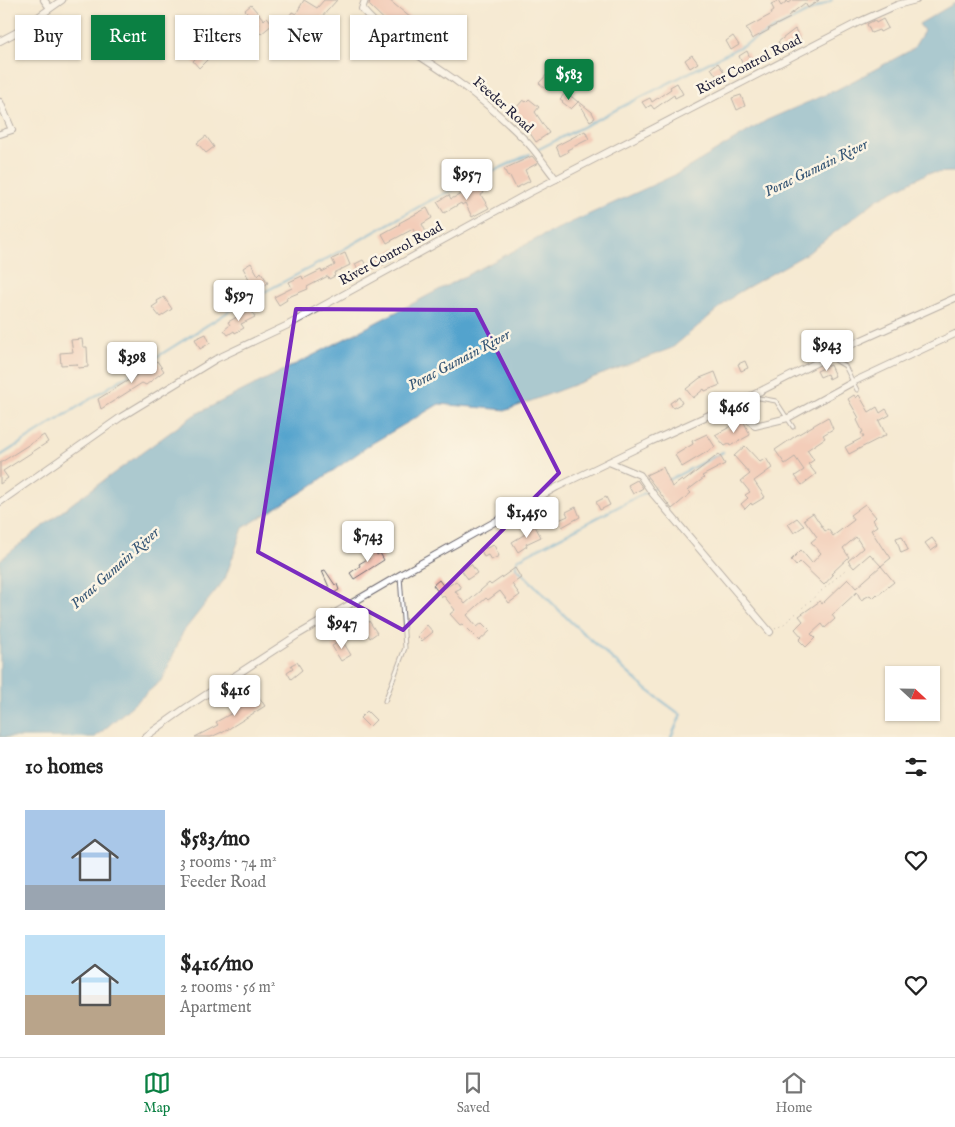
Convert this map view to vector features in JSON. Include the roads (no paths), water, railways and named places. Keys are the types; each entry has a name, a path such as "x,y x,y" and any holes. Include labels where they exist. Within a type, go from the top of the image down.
{"street":[{"path":"44,0 50,8"},
{"path":"0,41 17,32 62,0"},
{"name":"Feeder Road","path":"365,0 362,9 373,22 395,41 458,82 495,111 527,142 556,179"},
{"name":"River Control Road","path":"0,502 121,417 216,359 288,325 556,179 859,22 897,5 916,0"},
{"path":"0,102 12,130 0,134"},
{"path":"145,737 187,707 299,634 558,487 751,396 855,343 955,298"},
{"path":"723,408 744,414 755,426 788,418 853,382 955,334"},
{"path":"609,462 640,475 647,486 770,632"}],"lane":[{"path":"829,357 845,366 857,390"},
{"path":"751,396 776,401 793,427"},
{"path":"385,701 405,648 400,575"}],"water":[{"name":"Porac Gumain River","path":"955,3 955,172 928,173 878,199 808,253 736,294 672,348 507,410 439,404 371,444 307,489 243,528 225,579 183,632 163,679 98,735 95,737 0,737 0,560 74,502 194,415 544,235 679,173 767,120 836,90 913,49 924,31 919,24"}],"waterway":[{"path":"537,150 832,0"},
{"path":"0,456 236,307 429,201 530,154"},
{"path":"667,481 723,452"},
{"path":"658,486 518,559 516,567 571,622 646,689 681,715 671,737"}]}
